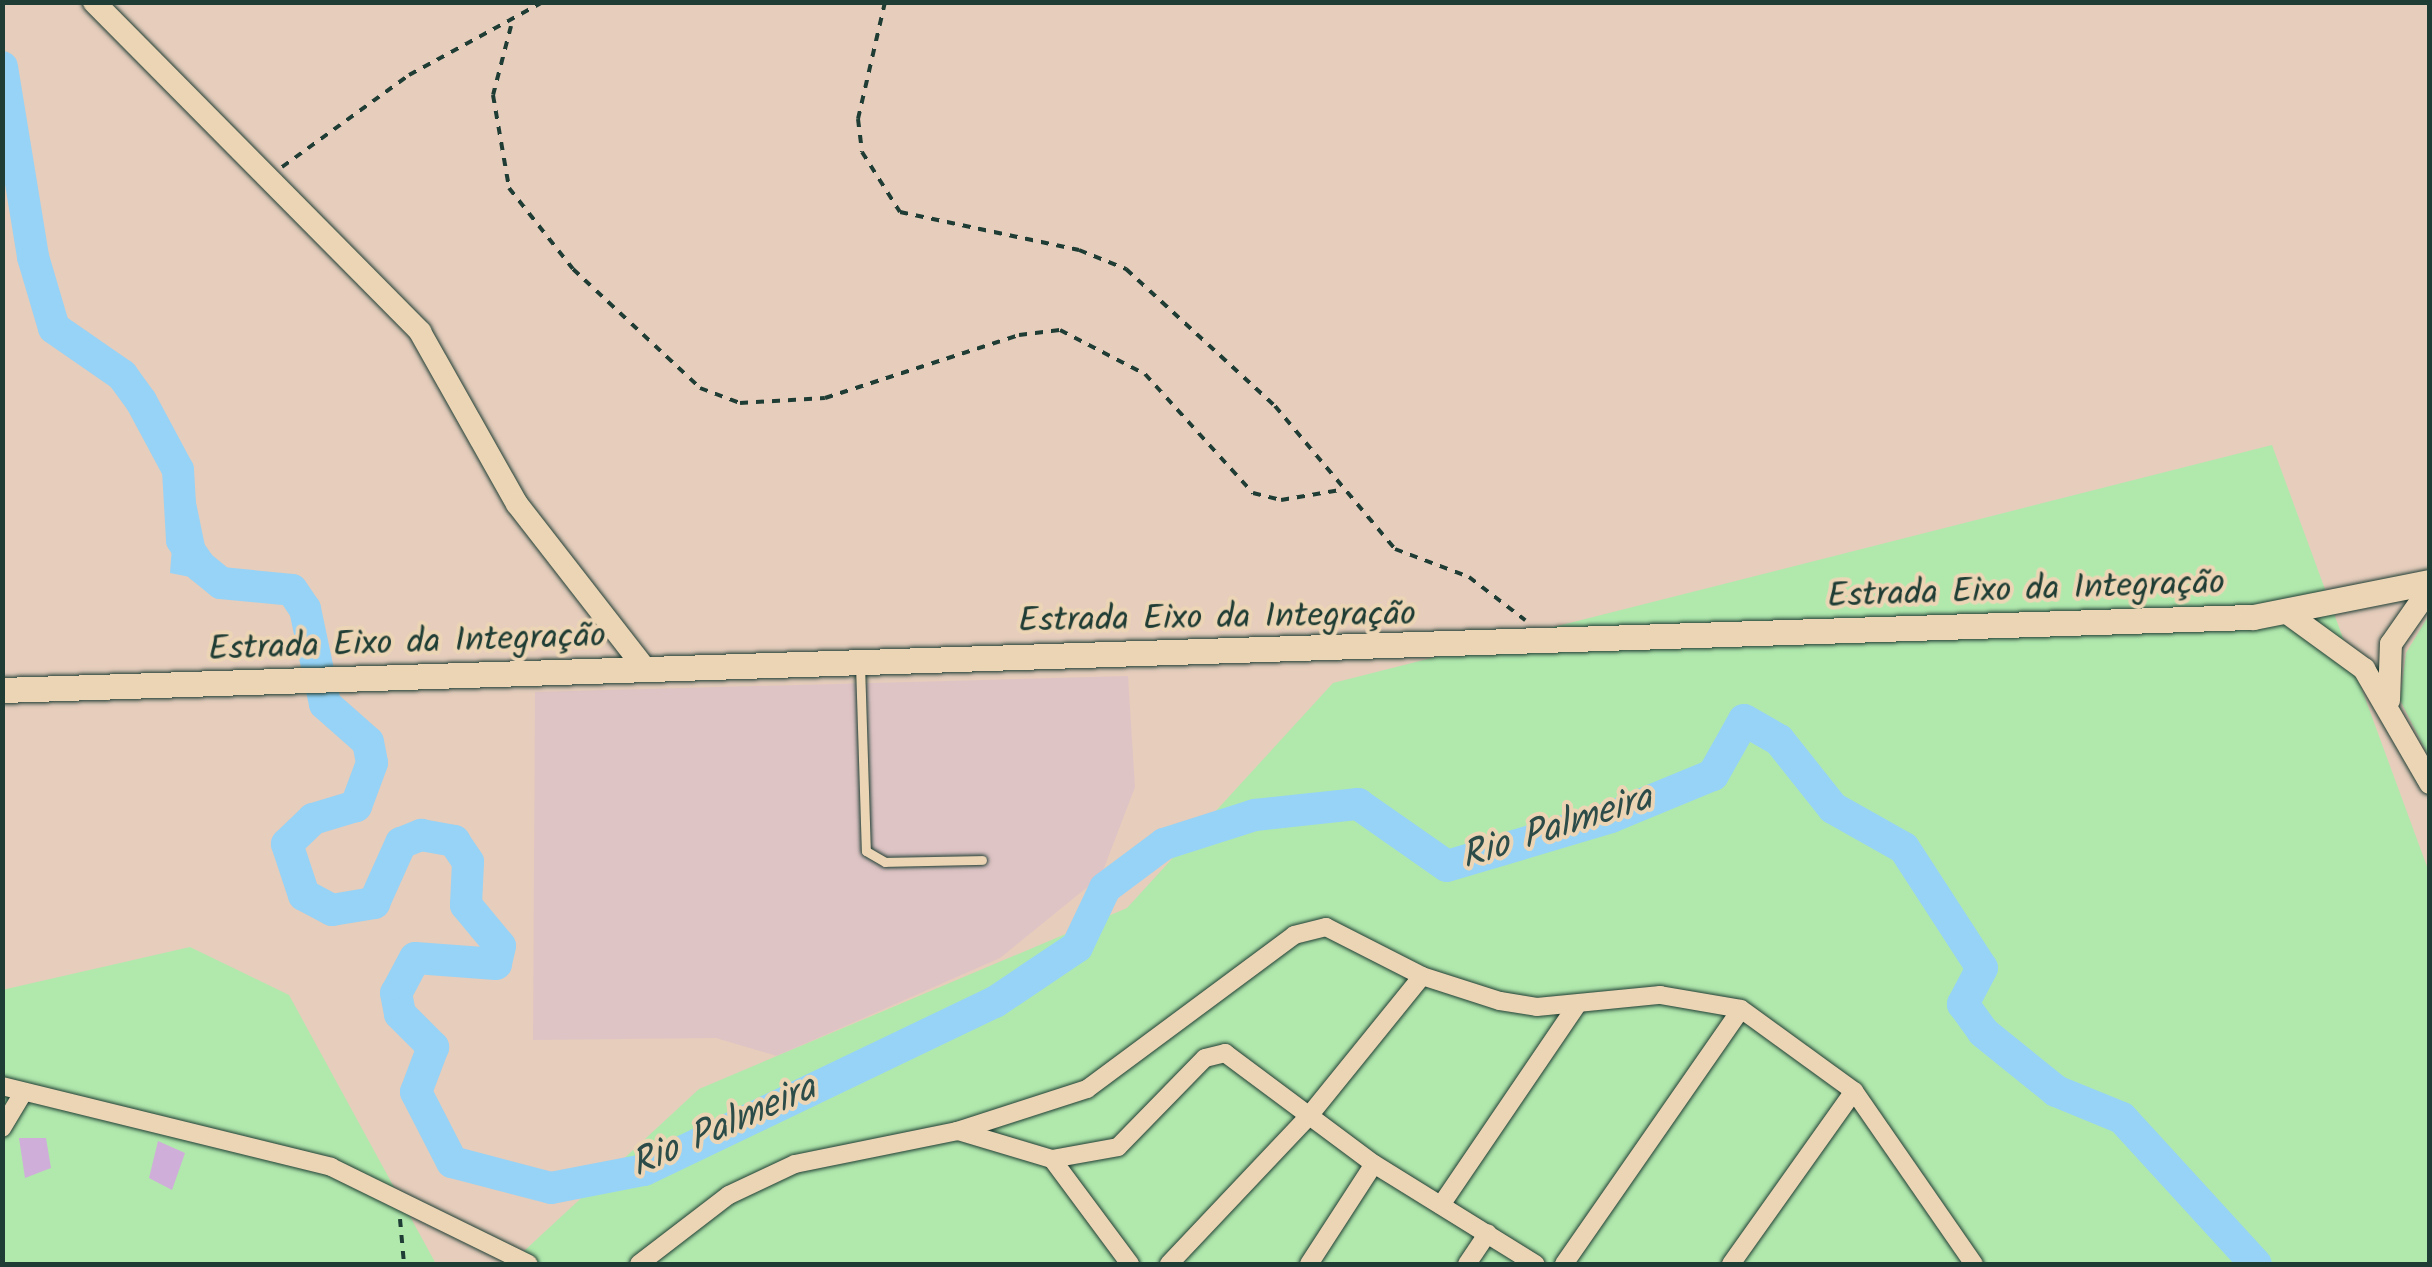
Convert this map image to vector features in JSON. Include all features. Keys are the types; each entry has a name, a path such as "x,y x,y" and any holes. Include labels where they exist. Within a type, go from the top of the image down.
{"main road":[{"name":"Estrada Eixo da Integração","path":"2,690 1550,644 2290,614 2430,585"}],"street":[{"path":"98,4 420,332 517,504 646,670"},
{"path":"2390,708 2391,644 2430,585"},
{"path":"2290,614 2347,651 2390,708 2430,784"},
{"path":"639,1264 758,1179 838,1152 958,1131 1087,1088 1309,929 1342,930 1422,976 1500,1001 1576,1005 1660,995 1741,1009 1854,1090 1974,1264"},
{"path":"1169,1264 1308,1116 1422,976"},
{"path":"1441,1204 1576,1005"},
{"path":"1564,1264 1741,1009"},
{"path":"958,1131 1052,1159 1118,1147 1215,1054 1241,1059 1308,1116 1374,1164 1535,1264"},
{"path":"2,1086 331,1166 529,1264"},
{"path":"1732,1264 1854,1090"},
{"path":"2,1128 23,1093"},
{"path":"1052,1159 1130,1264"},
{"path":"1309,1264 1374,1164"},
{"path":"1467,1264 1488,1233"}],"lane":[{"path":"860,662 866,852 885,862 982,860"}],"path":[{"path":"270,176 409,75 512,26 542,2"},
{"path":"885,2 858,120 862,152 900,212 1078,250 1126,269 1246,376 1340,490 1395,549 1469,577 1550,644"},
{"path":"512,26 493,95 509,188 573,269 700,388 750,404 825,398 1019,335 1060,330 1145,374 1252,493 1280,500 1340,490"},
{"path":"398,1197 404,1264"}],"shaded area":[{"path":"1128,676 1135,787 1101,876 1000,958 777,1056 716,1038 533,1040 535,692"}],"green space":[{"path":"2272,445 2429,872 2429,1264 510,1264 699,1089 1127,908 1333,683"},
{"path":"2429,615 2429,757 2400,700 2406,653"},
{"path":"190,947 289,995 436,1264 3,1264 2,990"}],"water":[{"path":"178,470 193,488 211,575 225,584 170,573"}],"building":[{"path":"19,1138 46,1138 51,1168 25,1178"},
{"path":"158,1141 185,1153 172,1190 149,1178"}],"waterway":[{"name":"Rio Palmeira","path":"2,67 33,257 54,328 122,375 141,401 178,470 182,540 200,566 221,583 292,590 305,609 325,704 368,742 372,763 356,806 313,819 287,844 304,895 332,910 374,903 401,843 421,835 454,841 468,862 466,905 500,946 496,964 415,958 396,993 400,1014 433,1047 416,1092 452,1162 551,1188 644,1170 995,1002 1077,947 1105,888 1164,844 1255,815 1358,804 1447,866 1611,817 1713,775 1744,720 1779,740 1833,808 1904,848 1982,968 1963,1004 1983,1032 2056,1091 2122,1118 2256,1264"}]}
